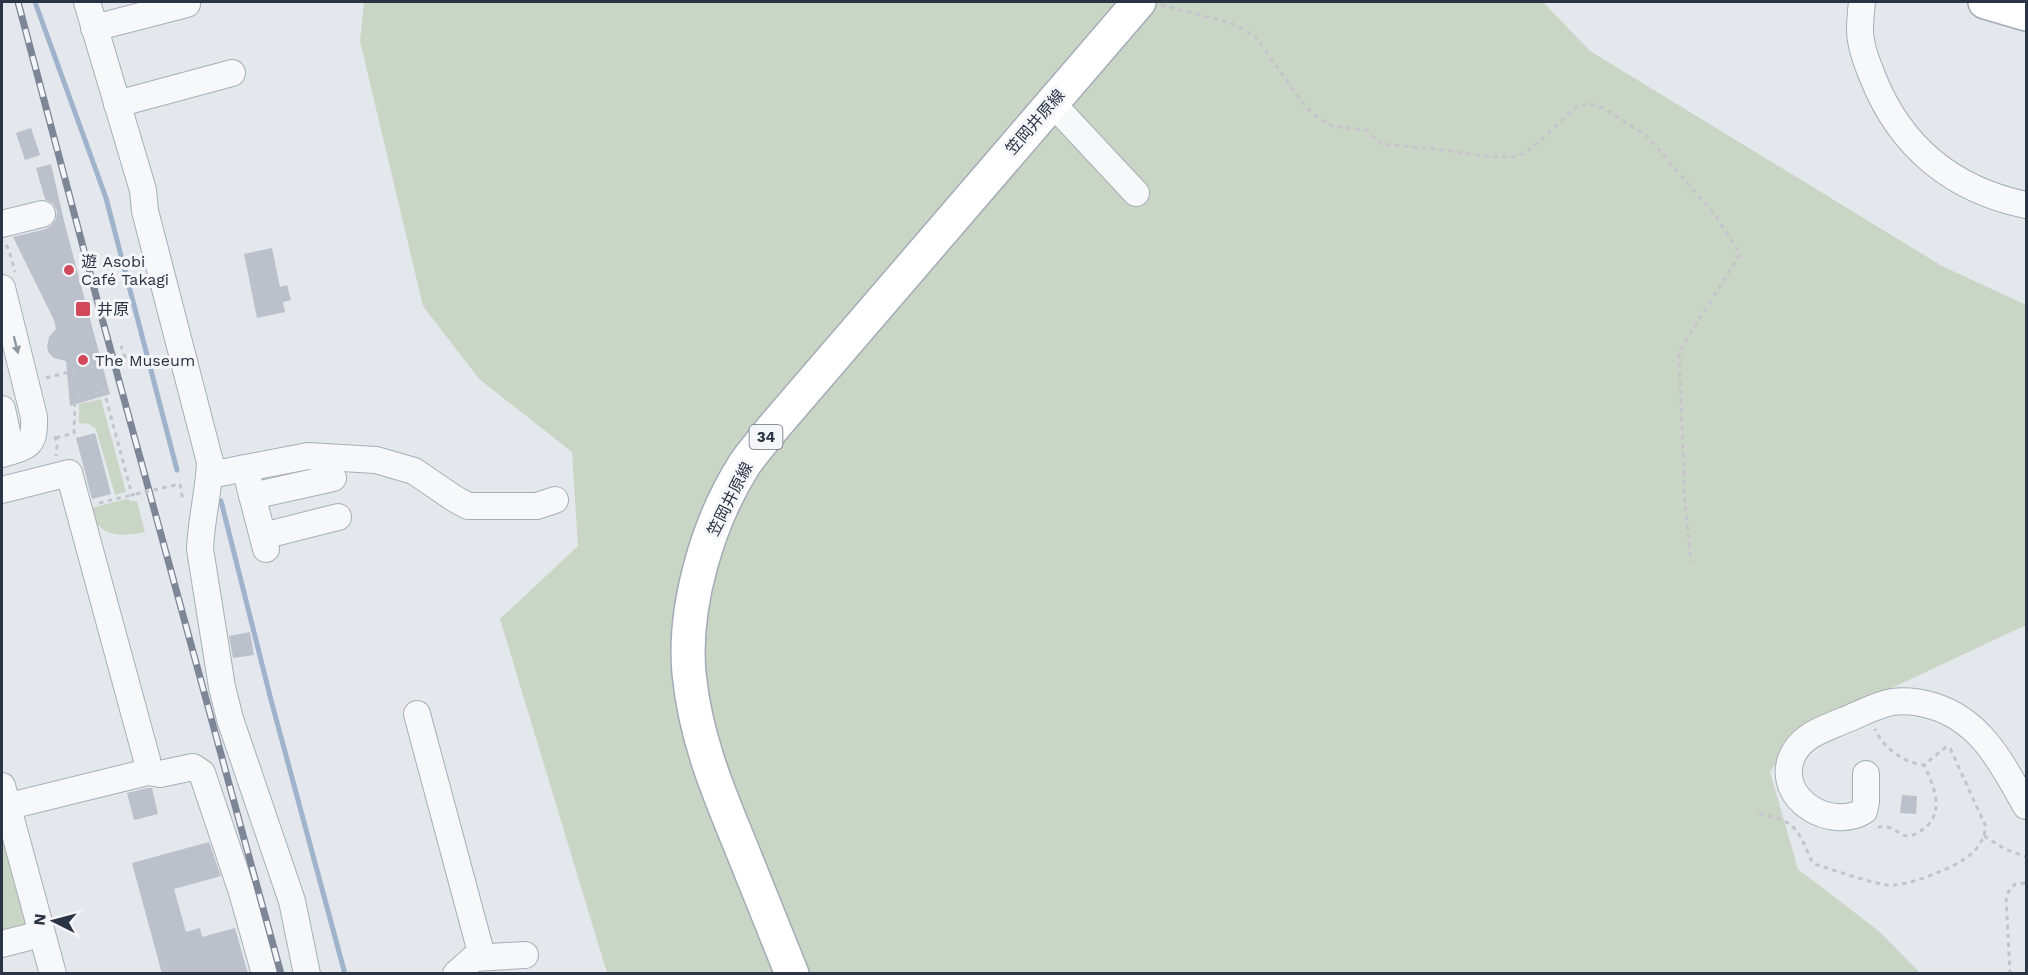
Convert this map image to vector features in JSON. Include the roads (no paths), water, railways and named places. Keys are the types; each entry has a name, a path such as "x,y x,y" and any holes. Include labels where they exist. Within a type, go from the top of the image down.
{"main road":[{"name":"笠岡井原線","path":"792,974 710,770 696,718 689,672 689,632 694,592 702,556 744,465 772,429 1052,102 1146,2"},
{"path":"1985,2 2026,14"}],"street":[{"path":"87,2 143,190 145,211 210,462 200,549 222,687 230,719 292,901 307,974"},
{"path":"1862,2 1860,30 1866,60 1892,117 1914,144 1939,168 1970,187 2003,200 2026,205"},
{"path":"94,28 187,4"},
{"path":"117,104 232,73"},
{"path":"1052,102 1136,193"},
{"path":"2,224 42,214"},
{"path":"2,294 36,387 35,434 23,448 6,452 2,409"},
{"path":"2,401 36,387"},
{"path":"210,475 308,456 376,460 414,471 468,506 537,506 555,500"},
{"path":"245,468 264,542 338,517"},
{"path":"2,490 69,473 147,760 148,772"},
{"path":"252,496 333,477"},
{"path":"1866,774 1864,811 1834,817 1817,814 1804,804 1793,790 1789,773 1791,759 1800,743 1813,733 1893,702 1911,702 1946,710 1962,718 1979,733 1998,758 2026,806"},
{"path":"417,714 482,956"},
{"path":"53,974 3,800 148,772 160,774 193,767 202,773 242,892 264,974"},
{"path":"2,944 41,934"},
{"path":"456,974 474,958 525,955"}],"waterway":[{"path":"35,2 106,198 177,470"},
{"path":"221,501 271,700 345,974"}],"railway":[{"path":"18,2 281,974"}],"place":[{"name":"遊 Asobi Café Takagi","path":"69,270"},
{"name":"井原","path":"83,309"},
{"name":"The Museum","path":"83,360"}]}
